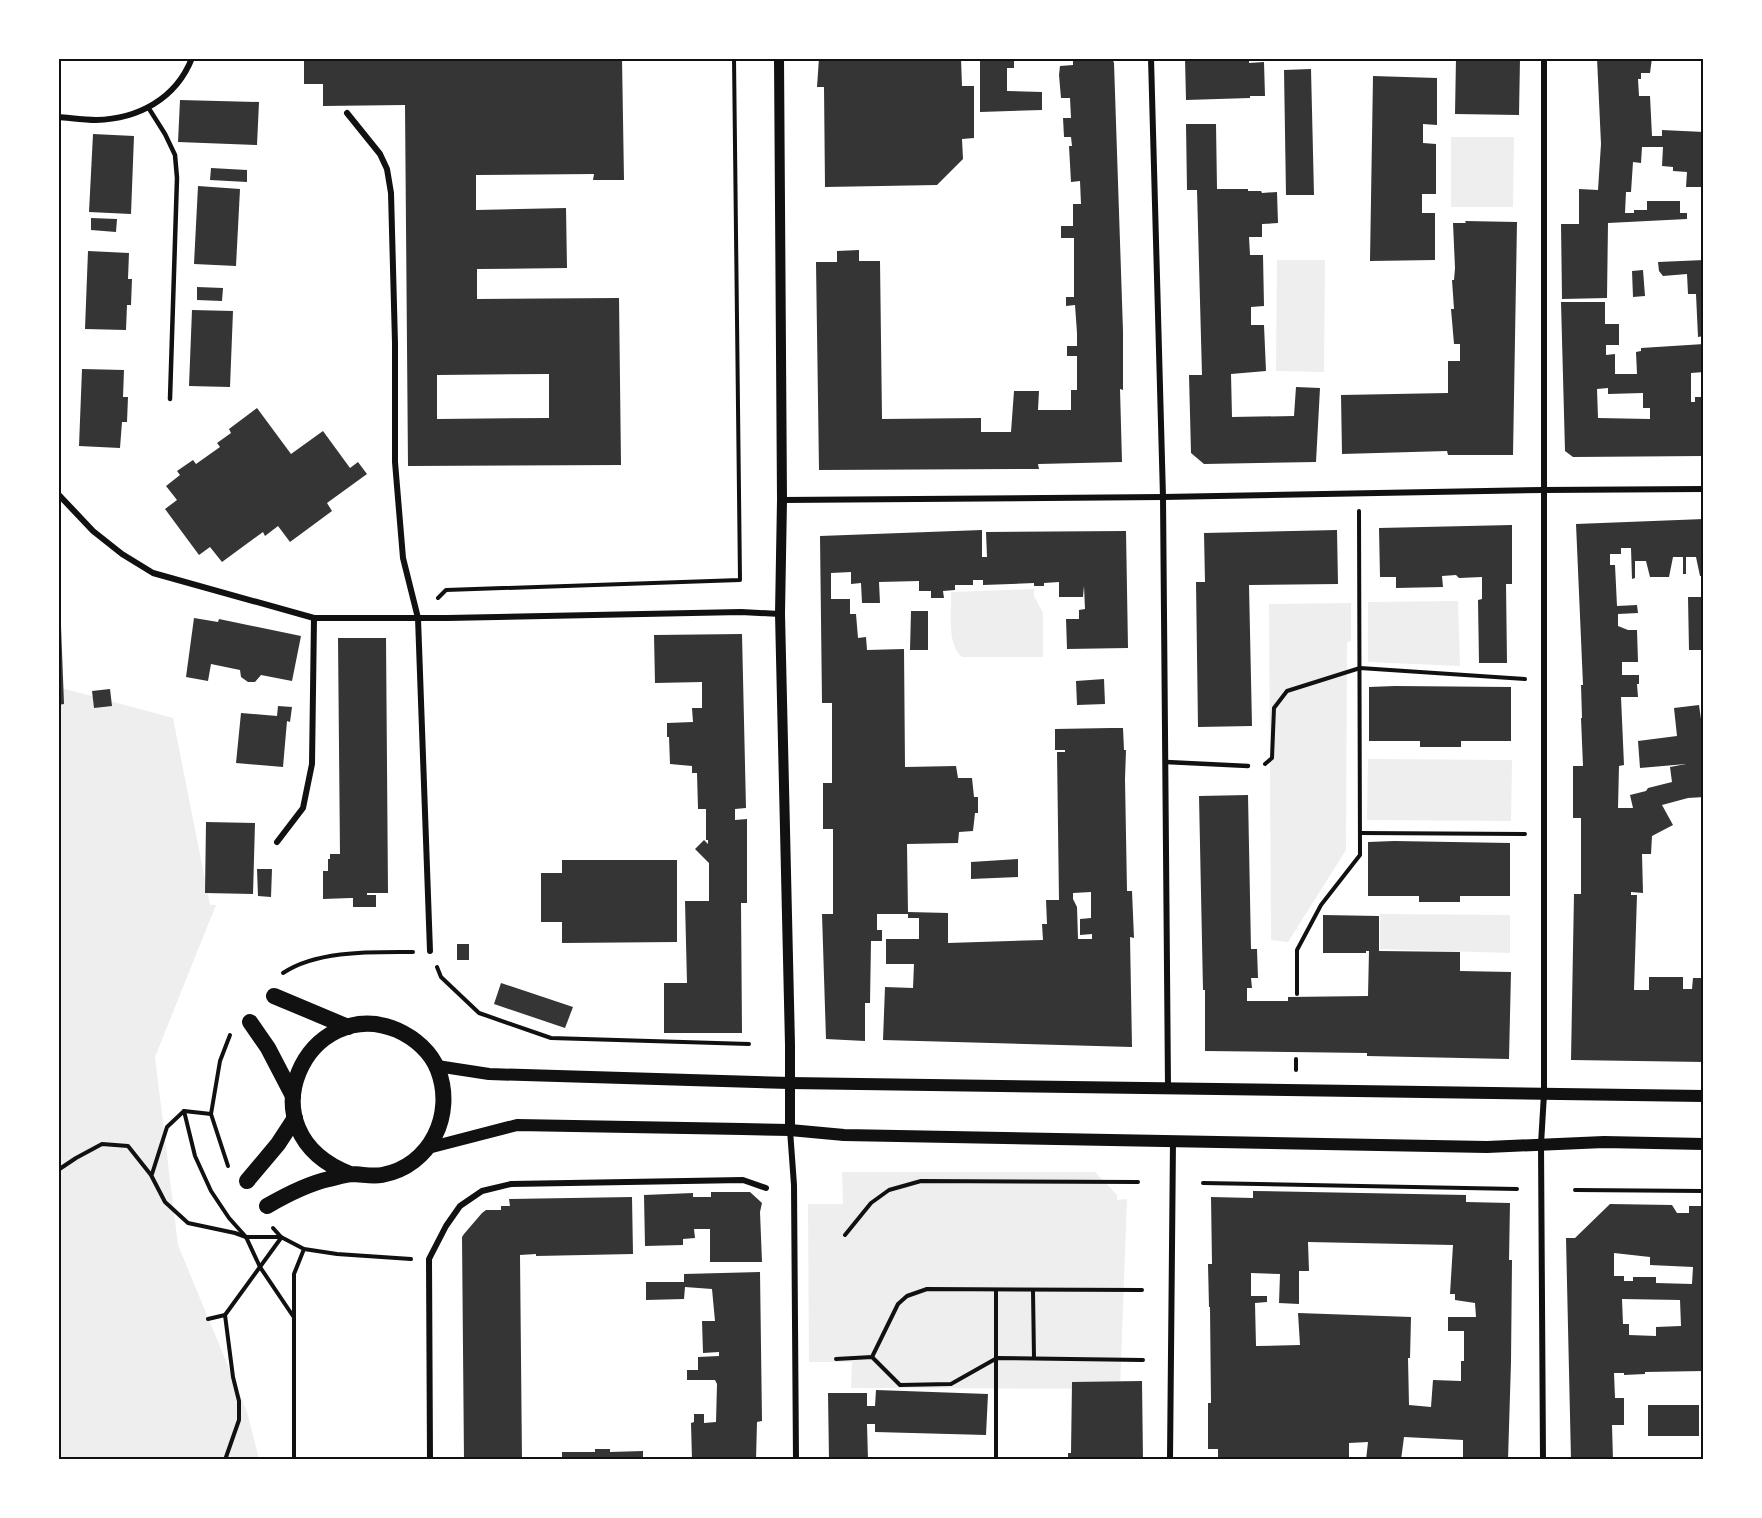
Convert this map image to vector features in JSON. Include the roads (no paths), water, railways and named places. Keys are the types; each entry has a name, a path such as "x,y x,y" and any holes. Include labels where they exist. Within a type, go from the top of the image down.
{"highway":[{"path":"274,996 348,1027"},
{"path":"250,1022 293,1096"},
{"path":"368,1024 389,1027 409,1035 425,1049 437,1066 442,1080 444,1108 436,1136 416,1160 401,1169 385,1175 368,1177 350,1174 321,1160 300,1134 295,1118 293,1096 299,1070 314,1048 335,1032 368,1024"},
{"path":"247,1181 295,1118"},
{"path":"266,1213 300,1189 327,1179 350,1174"}],"main road":[{"path":"437,1066 489,1074 790,1083 1704,1096"},
{"path":"428,1148 517,1125 790,1130 844,1135 1173,1141 1487,1146 1604,1142 1704,1144"}],"street":[{"path":"58,117 96,120 131,115 169,94 185,75 192,58"},
{"path":"779,58 782,500 780,614 790,1130 794,1185 796,1460"},
{"path":"1151,58 1163,497 1168,1087"},
{"path":"1543,1460 1541,1144 1544,1094 1544,58"},
{"path":"347,113 380,154 387,169 391,193 395,462 403,558 418,618 430,951"},
{"path":"782,500 1704,489"},
{"path":"58,494 93,531 122,554 153,573 314,618 741,612 780,614"},
{"path":"277,842 303,808 312,764 314,618"},
{"path":"1170,1460 1173,1141"},
{"path":"430,1460 429,1259 446,1226 460,1206 482,1191 511,1184 743,1180 766,1188"}],"lane":[{"path":"148,107 175,155 177,178 170,399"},
{"path":"1166,762 1248,766"}]}
